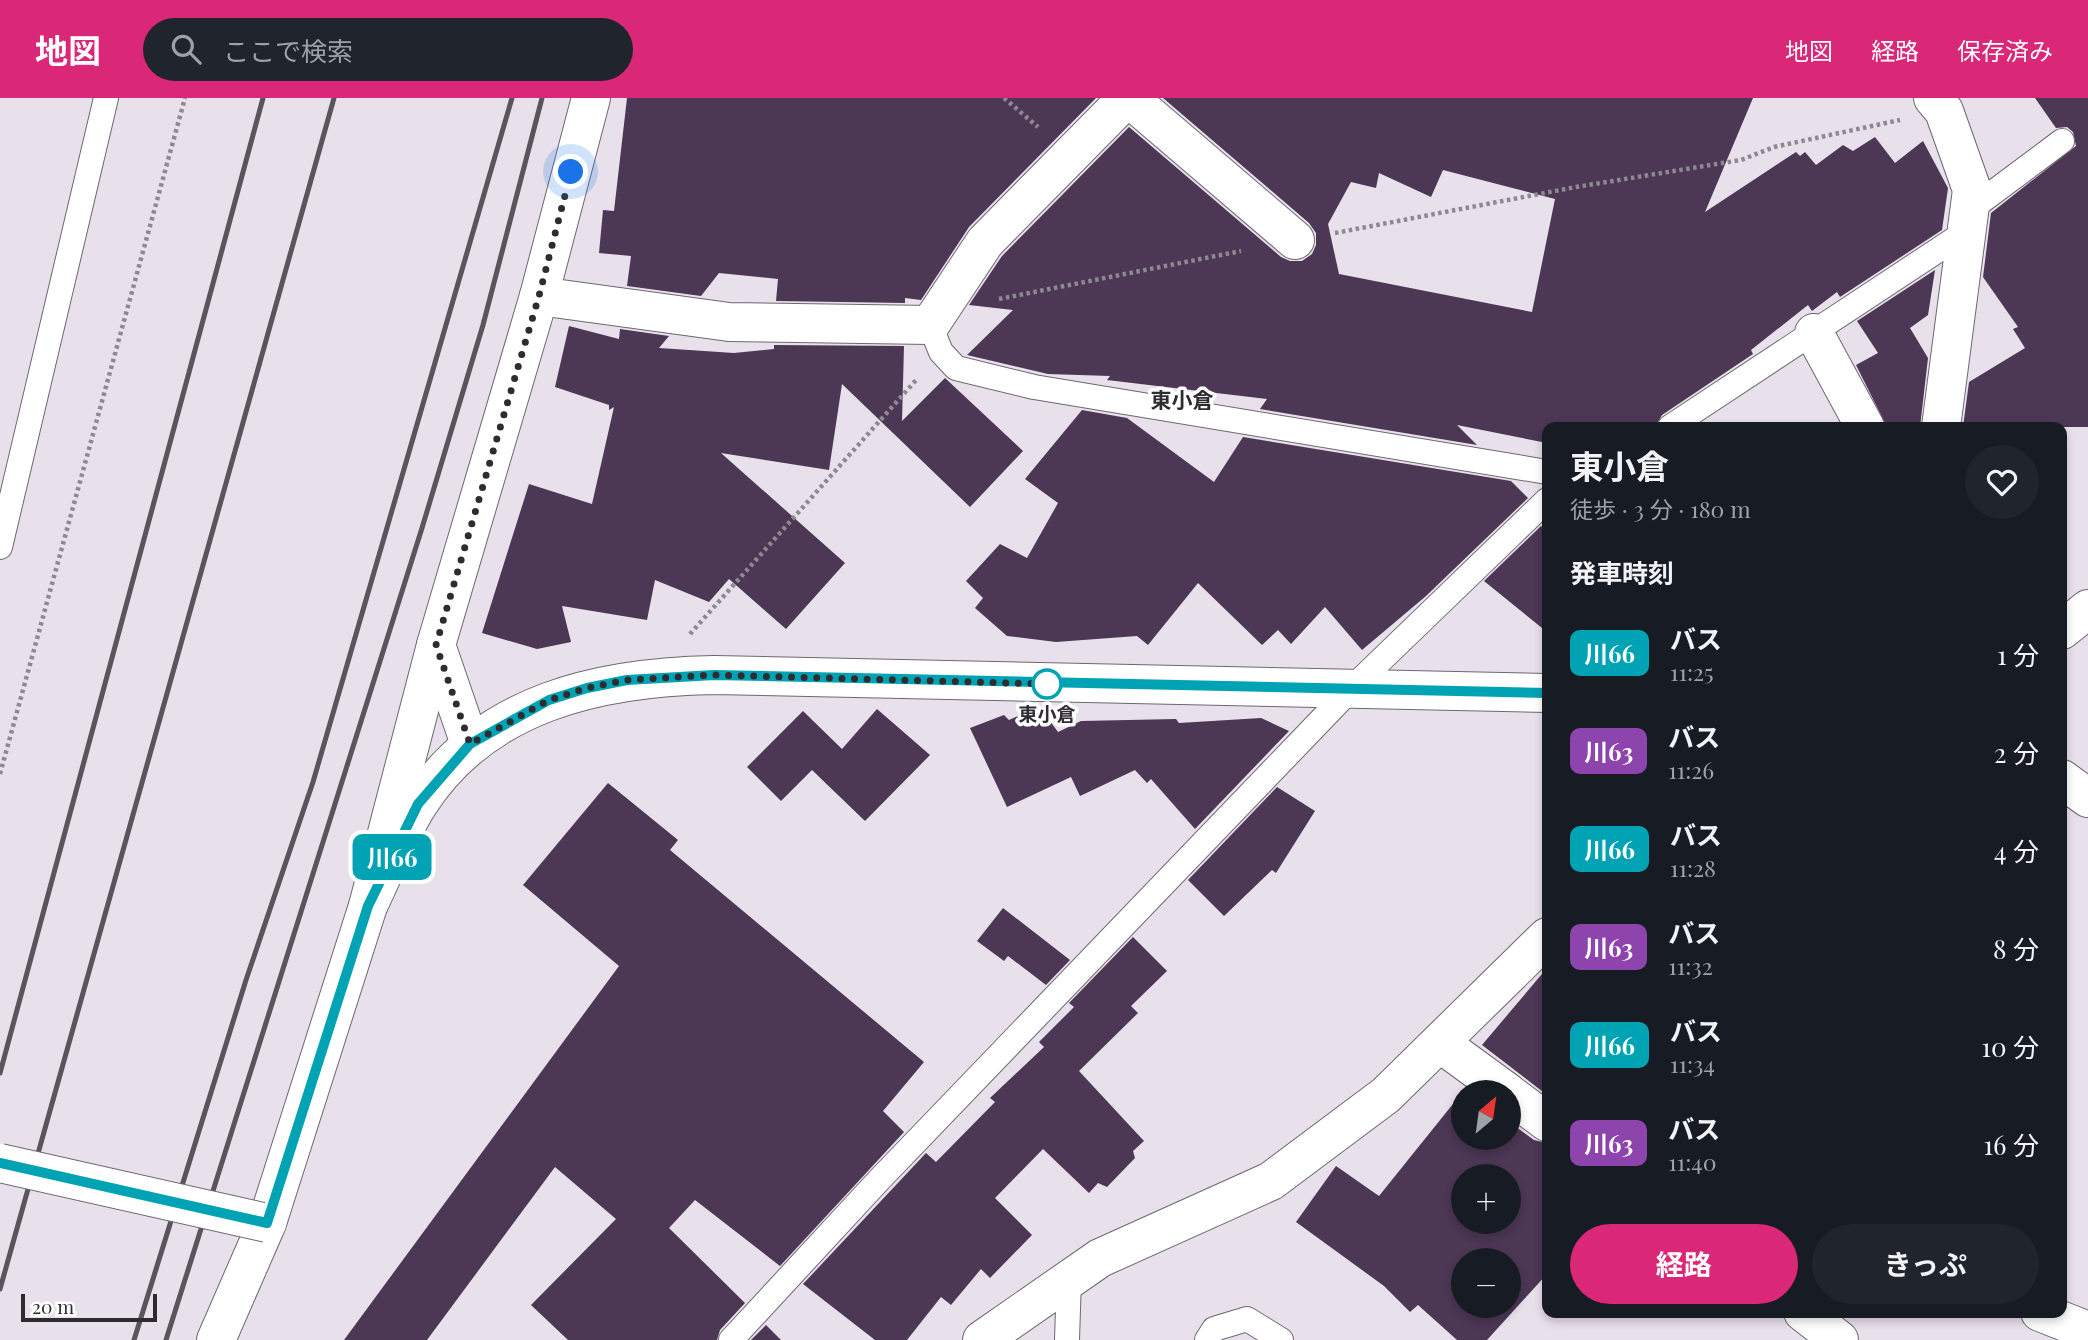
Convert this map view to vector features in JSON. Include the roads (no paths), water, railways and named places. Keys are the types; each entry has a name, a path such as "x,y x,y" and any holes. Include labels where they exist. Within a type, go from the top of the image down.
{"street":[{"path":"216,1340 267,1223 368,906 436,645 539,296 591,98"},
{"path":"539,296 729,321 936,330 985,242 1128,98 1295,240"},
{"path":"1942,422 1972,190 1946,105"},
{"path":"1814,333 1862,422"},
{"path":"2067,626 2088,609"},
{"path":"436,645 470,744"},
{"path":"368,906 418,804 470,744 549,700 587,688 665,676 1542,693"},
{"path":"2067,783 2088,798"},
{"path":"982,1340 1100,1258 1271,1181 1386,1094 1542,942"},
{"path":"1440,1043 1490,1080"},
{"path":"1521,1103 1542,1118"},
{"path":"0,1163 267,1223"},
{"path":"1811,1318 1839,1340"},
{"path":"2055,1318 2088,1331"}],"lane":[{"path":"0,547 106,98"},
{"path":"1677,422 1717,393 1814,333 1969,220 2062,141"},
{"path":"936,330 956,368 1034,387 1542,471"},
{"path":"731,1340 878,1180 1350,690 1542,505"},
{"path":"1067,1340 1069,1278"},
{"path":"1207,1340 1213,1329 1247,1319 1281,1340"}],"railway":[{"path":"0,1073 263,98"},
{"path":"0,1289 334,98"},
{"path":"134,1340 246,980 313,782 512,98"},
{"path":"166,1340 422,528 483,325 542,98"}],"place":[{"name":"東小倉","path":"1047,684"}],"district":[{"name":"東小倉","path":"1182,399"}]}
